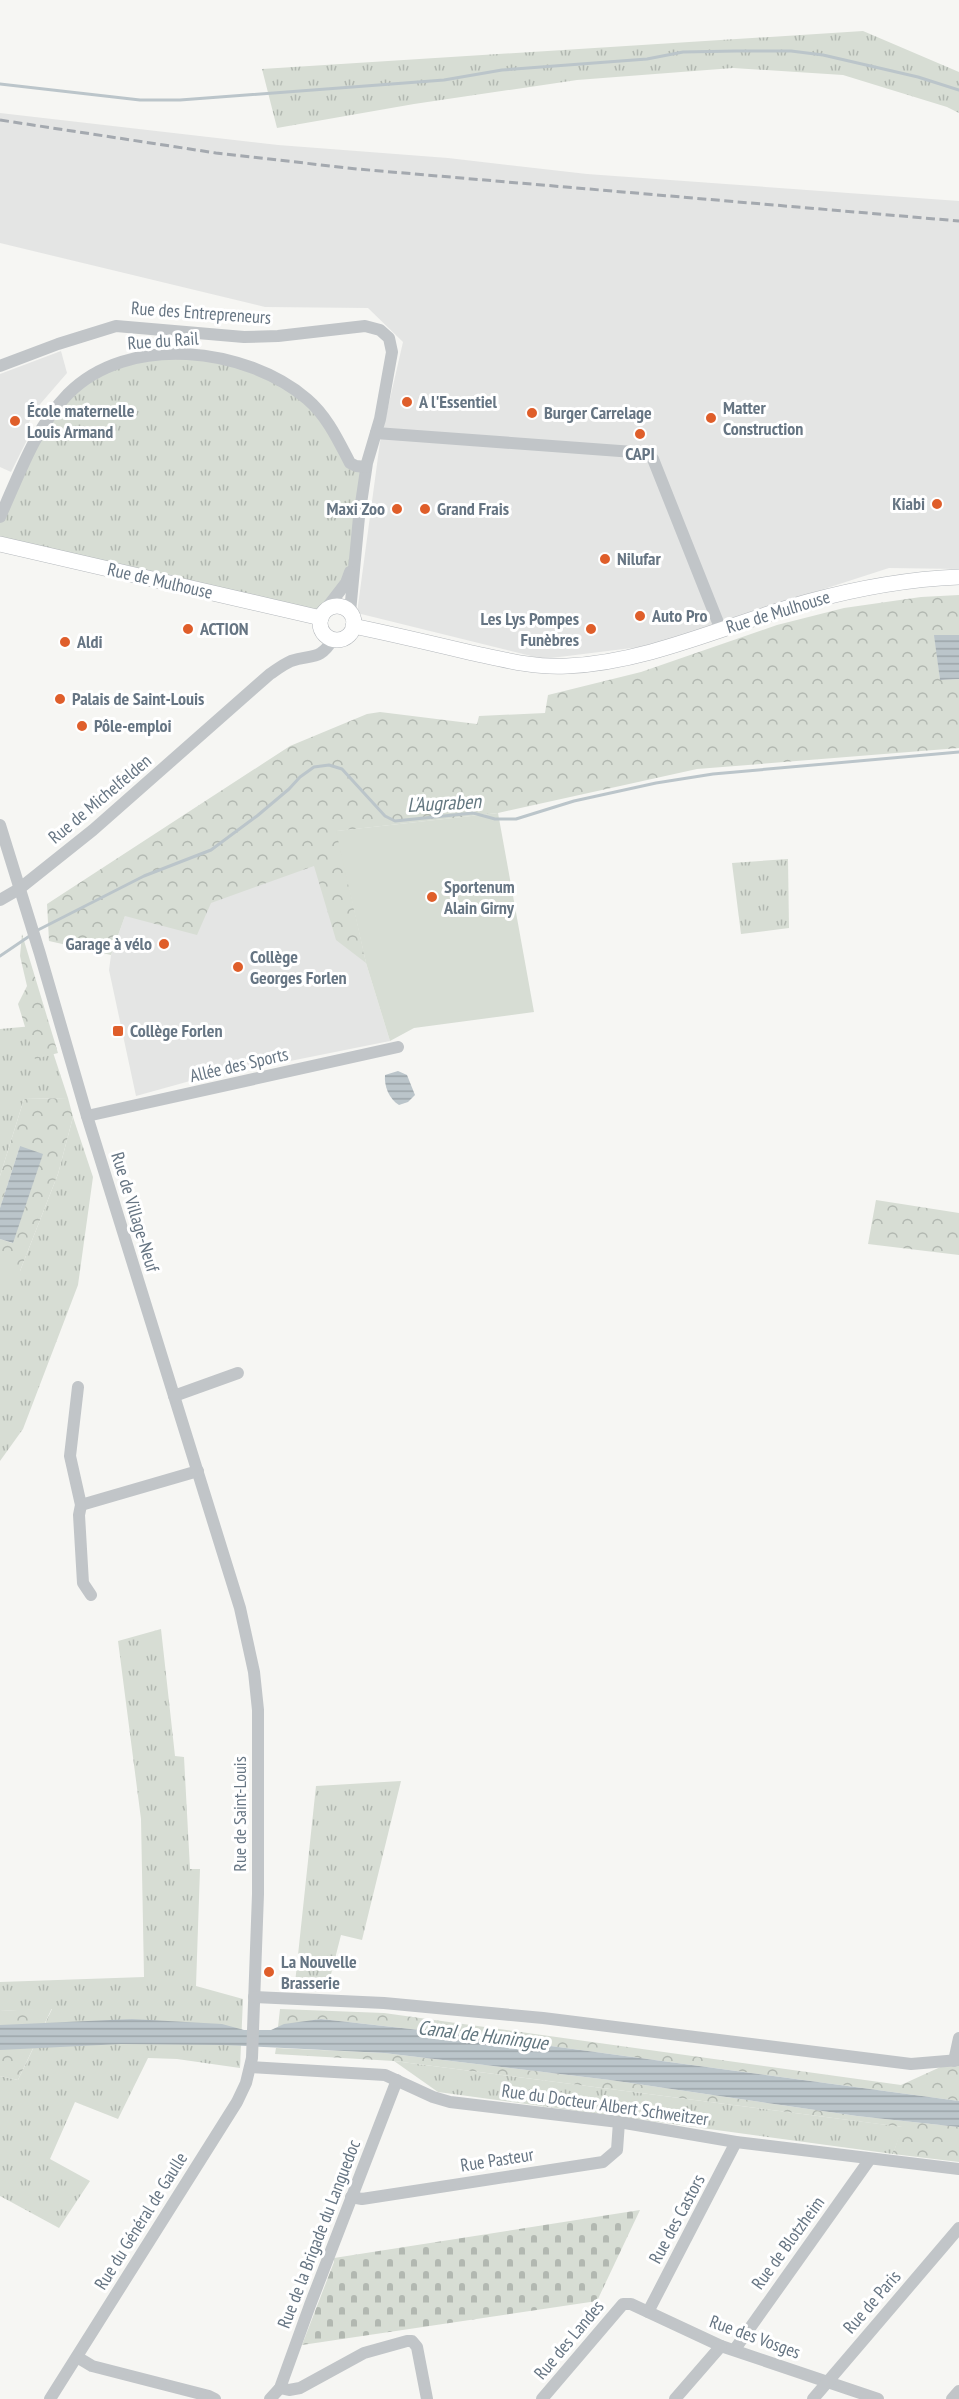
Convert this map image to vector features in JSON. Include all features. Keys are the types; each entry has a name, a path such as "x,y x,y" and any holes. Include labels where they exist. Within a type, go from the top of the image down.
{"main road":[{"name":"Rue de Mulhouse","path":"0,544 323,614"},
{"name":"Rue de Mulhouse","path":"352,619 530,665 567,666 613,660 657,650 806,602 864,588 898,581 959,577"},
{"path":"336,606 346,608 352,619 346,637 333,639 321,629 323,614 336,606"}],"street":[{"name":"Rue des Entrepreneurs","path":"0,366 58,344 116,326 243,337 372,327 380,330 389,338 392,351 376,433 366,467 354,562 352,619"},
{"name":"Rue du Rail","path":"0,517 41,429 55,410 86,378 105,367 138,357 199,355 254,368 287,384 308,400 325,418 350,463 366,467"},
{"path":"376,433 647,453 653,459 721,630"},
{"name":"Rue des Entrepreneurs","path":"323,614 346,583 354,562"},
{"name":"Rue de Michelfelden","path":"0,900 19,889 93,830 270,674 292,661 314,658 324,652 333,639"},
{"name":"Rue de Village-Neuf","path":"0,825 87,1116 240,1608"},
{"name":"Allée des Sports","path":"87,1116 399,1047"},
{"path":"174,1396 238,1373"},
{"path":"78,1387 70,1456 81,1505 79,1515 83,1583 90,1595"},
{"path":"81,1505 198,1471"},
{"name":"Rue de Saint-Louis","path":"240,1608 254,1672 258,1710 258,1894 254,2021"},
{"path":"254,1997 384,2003 543,2018 910,2064 957,2060 959,2038"},
{"name":"Rue du Général de Gaulle","path":"50,2399 237,2102 251,2063 254,2021"},
{"name":"Rue du Docteur Albert Schweitzer","path":"251,2063 385,2075 433,2097 450,2102 620,2122 736,2142 959,2169"},
{"name":"Rue de la Brigade du Languedoc","path":"270,2399 280,2388 351,2197 398,2080"},
{"name":"Rue Pasteur","path":"351,2197 362,2199 603,2162 617,2150 620,2122"},
{"name":"Rue des Castors","path":"648,2312 736,2142"},
{"name":"Rue de Blotzheim","path":"735,2349 870,2158"},
{"name":"Rue de Paris","path":"813,2399 959,2228"},
{"name":"Rue des Vosges","path":"623,2304 631,2304 721,2346 878,2399"},
{"name":"Rue des Landes","path":"542,2399 623,2304"},
{"path":"280,2388 289,2390 300,2388 364,2353 407,2341 417,2347 427,2399"},
{"path":"675,2399 721,2346"},
{"path":"77,2357 92,2366 214,2399"},
{"path":"952,2399 959,2391"}],"shaded area":[{"path":"0,113 278,145 448,158 587,174 959,201 959,569 889,568 648,646 543,659 357,613 380,442 403,342 368,308 265,307 0,243"},
{"name":"École maternelle Louis Armand","path":"61,351 67,373 35,410 25,431 30,434 11,472 0,467 0,374"},
{"path":"934,635 959,635 959,679 940,680"},
{"name":"Collège Georges Forlen","path":"336,831 366,963 390,1041 190,1081 136,1096 109,970 111,955 125,916 210,903"},
{"path":"398,1071 407,1075 415,1095 408,1102 399,1105 390,1096 385,1079 385,1075"},
{"path":"20,1146 43,1154 13,1243 0,1239 0,1208"},
{"path":"132,2019 222,2024 244,2030 271,2030 284,2024 321,2019 491,2038 959,2101 959,2127 857,2116 610,2080 384,2053 224,2045 121,2044 0,2050 0,2025"}],"green space":[{"path":"863,31 959,72 959,113 947,107 843,75 733,68 577,80 414,104 277,128 262,69"},
{"path":"179,354 254,367 308,400 350,463 366,467 354,562 330,600 319,610 0,537 0,517 41,429 97,372"},
{"path":"959,595 959,635 935,635 940,680 959,679 959,748 697,769 498,813 337,831 366,963 336,940 314,866 211,903 197,935 125,916 111,955 49,941 47,904 290,746 367,714 380,712 477,724 479,716 545,713 548,695 641,672 777,625 844,608 921,597"},
{"name":"Sportenum Alain Girny","path":"498,813 534,1012 414,1028 390,1041 366,963 336,831"},
{"path":"788,859 789,928 741,934 732,863"},
{"path":"22,934 58,1053 35,1059 18,1004 27,986 20,956"},
{"path":"44,1025 68,1098 24,1099 0,1176 0,1029"},
{"path":"68,1098 73,1117 58,1174 20,1271 0,1271 0,1239 12,1243 20,1146 0,1208 0,1176 24,1099"},
{"path":"73,1117 93,1177 78,1285 23,1429 0,1461 0,1271 20,1271 58,1174"},
{"path":"876,1200 959,1213 959,1255 868,1244"},
{"path":"161,1629 175,1756 184,1757 190,1869 200,1869 196,1986 243,1999 240,2068 177,2059 148,2058 118,2119 75,2102 50,2159 90,2181 59,2228 0,2196 0,2076 18,2080 52,2009 0,2011 0,1982 144,1977 141,1819 118,1641"},
{"path":"401,1781 362,1940 341,1935 328,1986 295,1983 316,1786"},
{"path":"52,2008 18,2080 0,2076 0,2011"},
{"path":"280,2009 384,2013 901,2085 947,2064 959,2063 959,2101 491,2038 321,2019 278,2027"},
{"path":"276,2048 384,2053 610,2080 857,2116 959,2127 959,2162 893,2154 902,2127 394,2061 275,2054"},
{"path":"394,2061 903,2127 893,2154 438,2092"},
{"path":"640,2210 597,2301 302,2345 334,2258"}],"waterway":[{"path":"0,84 140,100 180,100 444,80 502,70 647,59 683,52 791,51 823,55 918,77 959,90"},
{"name":"L'Augraben","path":"36,931 144,876 211,850 257,816 314,767 329,765 342,769 385,816 395,821 473,813 495,819 516,819 574,801 656,783 713,774 959,752"},
{"name":"L'Augraben","path":"0,956 31,935"}],"railway":[{"path":"0,120 216,153 357,169 959,221"}],"place":[{"name":"A l'Essentiel","path":"407,402"},
{"name":"Burger Carrelage","path":"532,413"},
{"name":"Matter Construction","path":"711,418"},
{"name":"École maternelle Louis Armand","path":"15,421"},
{"name":"CAPI","path":"640,434"},
{"name":"Kiabi","path":"937,504"},
{"name":"Maxi Zoo","path":"397,509"},
{"name":"Grand Frais","path":"425,509"},
{"name":"Nilufar","path":"605,559"},
{"name":"Auto Pro","path":"640,616"},
{"name":"ACTION","path":"188,629"},
{"name":"Les Lys Pompes Funèbres","path":"591,629"},
{"name":"Aldi","path":"65,642"},
{"name":"Palais de Saint-Louis","path":"60,699"},
{"name":"Pôle-emploi","path":"82,726"},
{"name":"Sportenum Alain Girny","path":"432,897"},
{"name":"Garage à vélo","path":"164,944"},
{"name":"Collège Georges Forlen","path":"238,967"},
{"name":"Collège Forlen","path":"118,1031"},
{"name":"La Nouvelle Brasserie","path":"269,1972"}],"water label":[{"name":"Canal de Huningue","path":"483,2035"}]}
